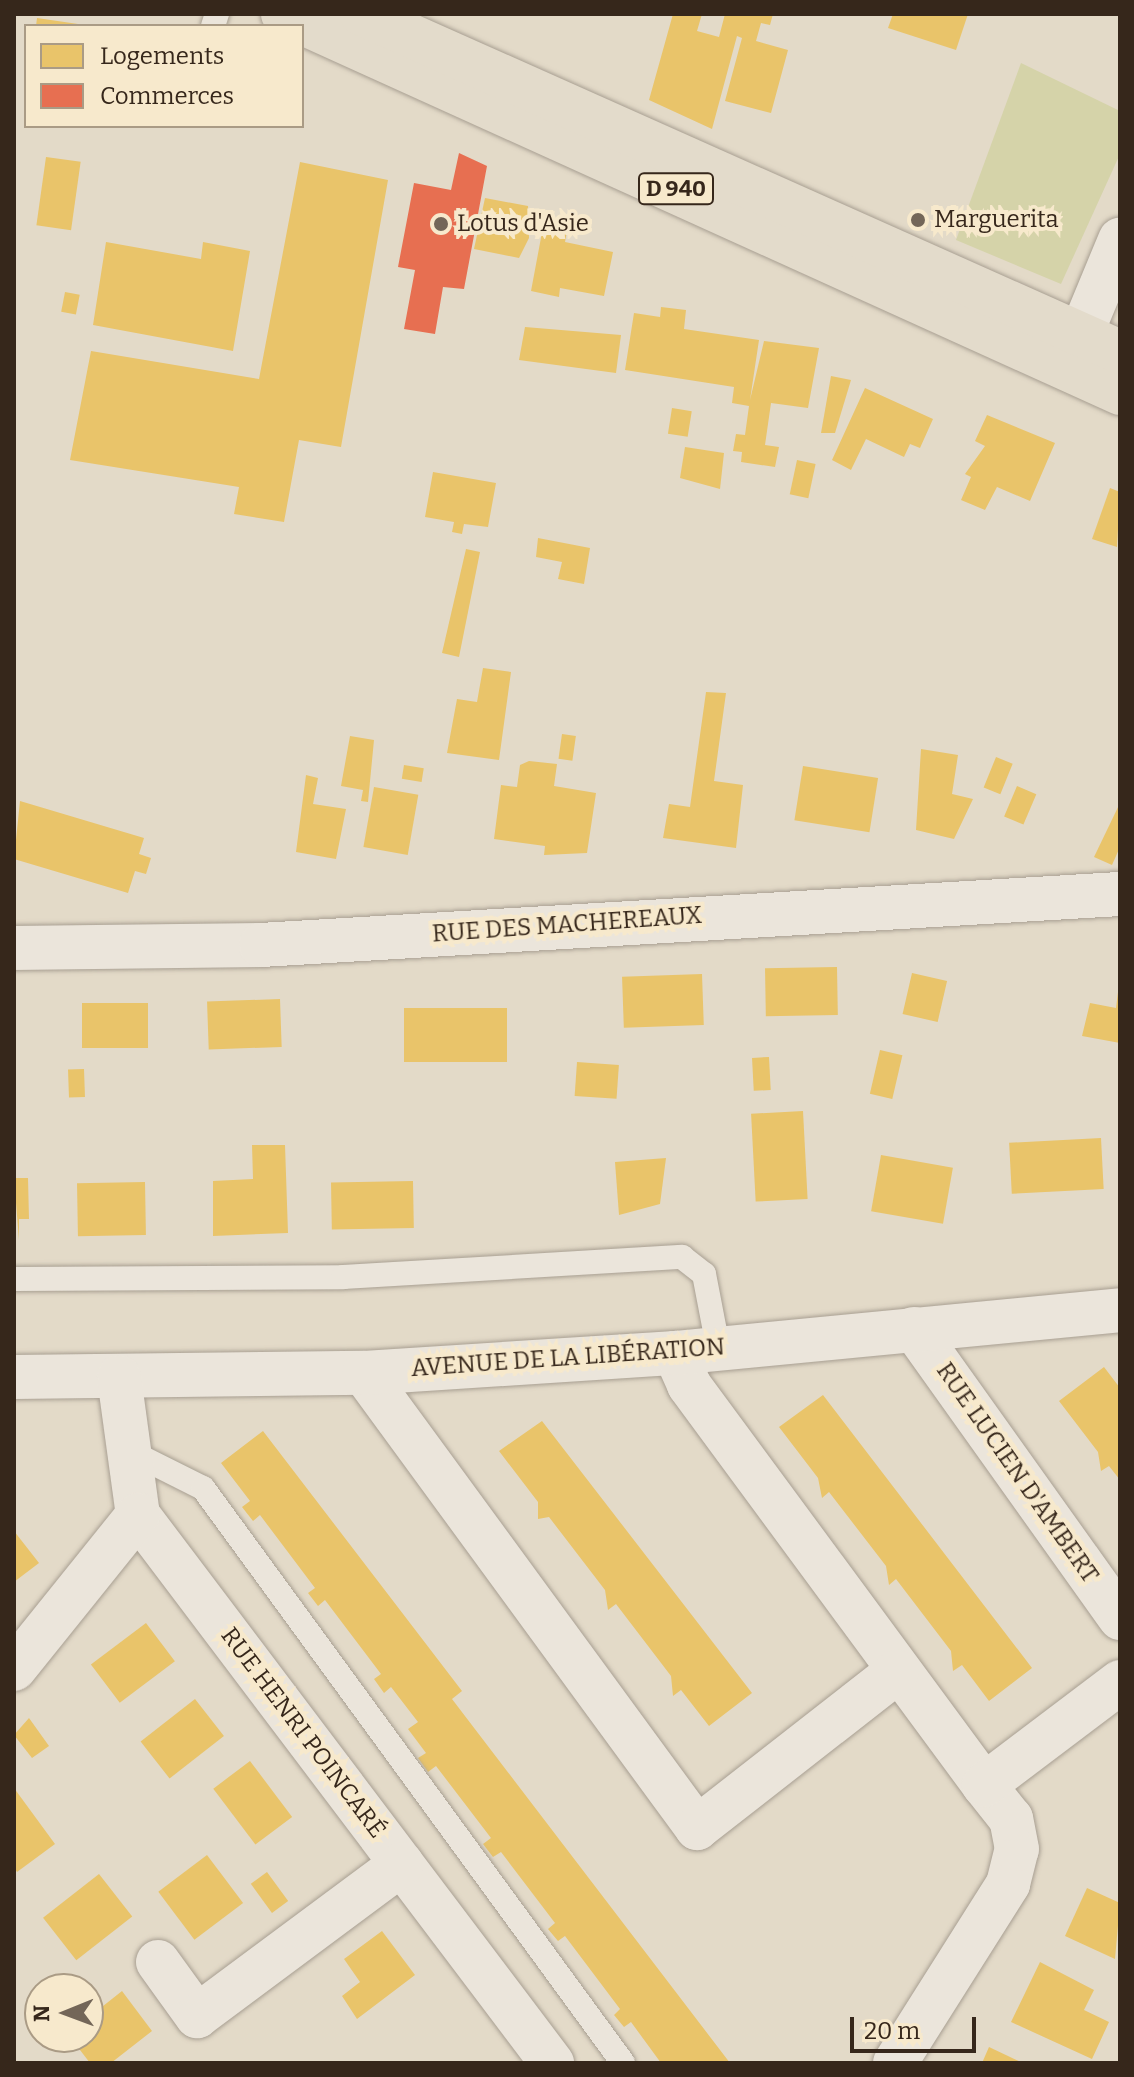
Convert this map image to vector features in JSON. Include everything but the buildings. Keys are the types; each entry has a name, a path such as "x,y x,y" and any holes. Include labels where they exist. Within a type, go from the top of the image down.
{"main road":[{"name":"D 940","path":"283,14 1074,351 1120,352"},
{"name":"D 940","path":"362,14 1074,351 1120,393"}],"street":[{"path":"1074,351 1120,240"},
{"name":"RUE DES MACHEREAUX","path":"14,948 261,945 1120,894"},
{"name":"AVENUE DE LA LIBÉRATION","path":"14,1377 364,1373 675,1353 1120,1310"},
{"name":"RUE LUCIEN D'AMBERT","path":"914,1329 1120,1618"},
{"path":"675,1353 689,1385 897,1672 1011,1819 1017,1849 1008,1884 895,2063"},
{"path":"364,1373 697,1828 897,1672"},
{"name":"RUE HENRI POINCARÉ","path":"119,1377 125,1448 138,1515 552,2063"},
{"path":"14,1669 138,1515"},
{"path":"984,1785 1120,1682"},
{"path":"158,1962 197,2016 402,1864"}],"lane":[{"path":"14,1279 343,1277 682,1257 704,1274 718,1347"},
{"path":"125,1448 186,1482 203,1488 623,2063"},
{"path":"138,1515 186,1482"}],"shaded area":[{"path":"1021,63 1120,111 1120,154 1061,284 956,240"}],"place":[{"name":"Marguerita","path":"918,220"},
{"name":"Lotus d'Asie","path":"441,224"}]}
